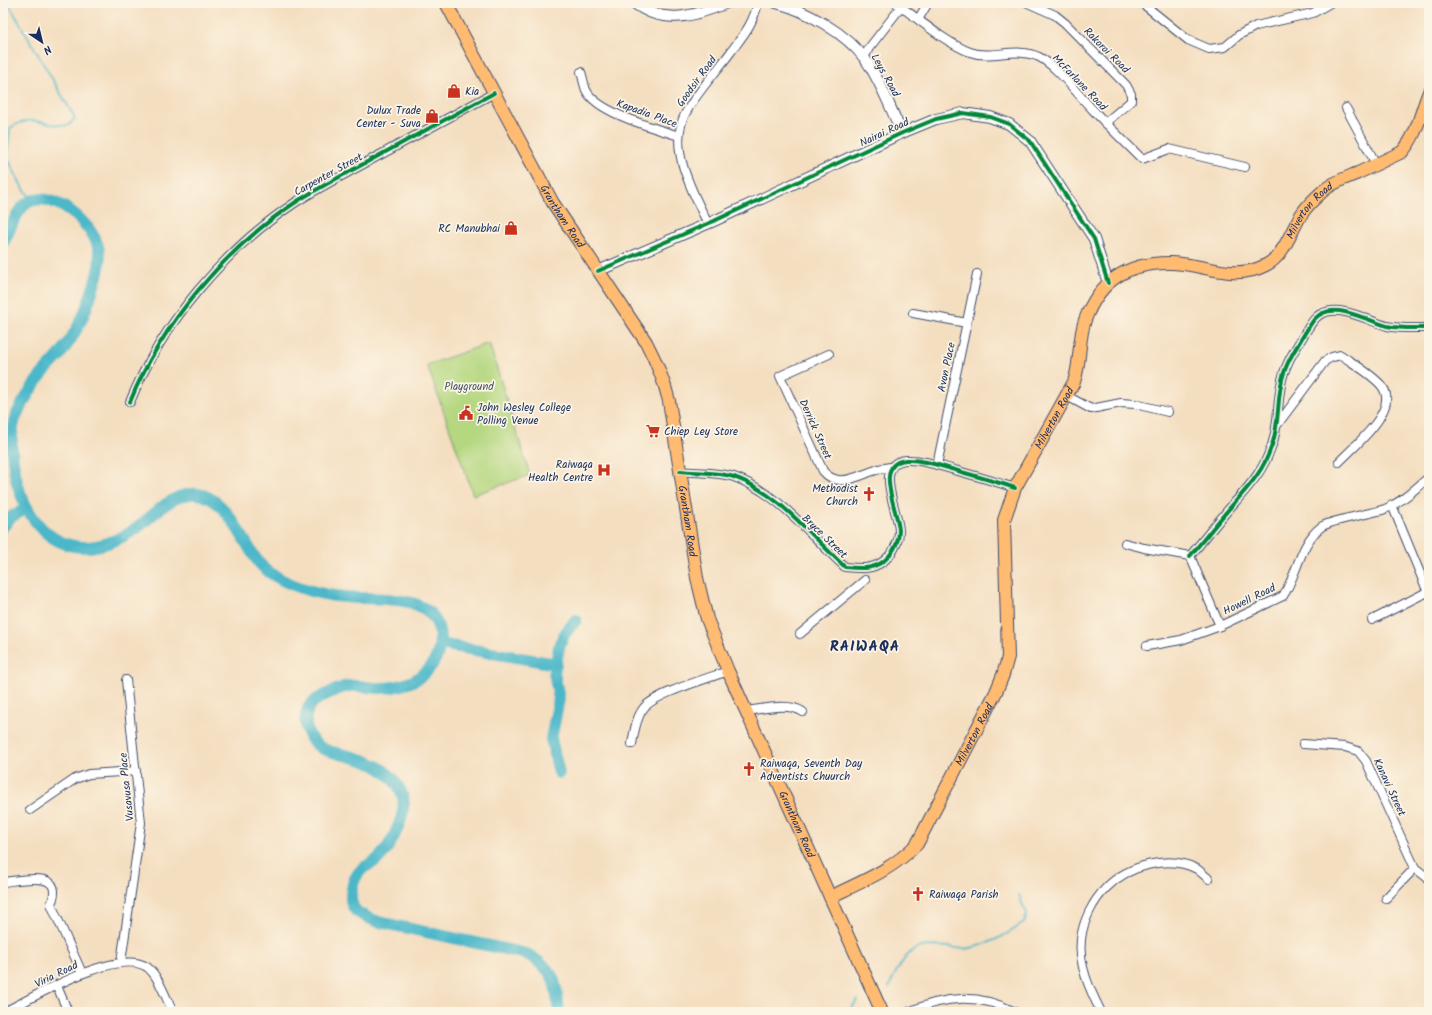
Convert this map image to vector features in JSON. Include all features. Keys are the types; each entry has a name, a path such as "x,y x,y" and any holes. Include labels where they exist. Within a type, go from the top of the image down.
{"main road":[{"name":"Grantham Road","path":"446,3 553,203 646,342 655,358 669,401 697,578 708,619 746,712 882,1012"},
{"name":"Milverton Road","path":"830,897 879,874 903,858 917,844 1004,675 1008,657 1004,520 1015,488 1074,382 1079,366 1080,346 1085,320 1095,301 1108,283 1123,271 1143,265 1172,263 1236,273 1250,272 1268,264 1280,252 1301,215 1324,190 1334,183 1402,152 1410,143 1417,129 1429,92"}],"street":[{"path":"634,3 643,10 659,15 678,17 697,15 727,3"},
{"name":"Goodsir Road","path":"708,224 687,179 681,157 678,136 687,110 747,31 758,3"},
{"name":"Leys Road","path":"776,3 793,7 811,15 842,37 864,58 877,78 902,133"},
{"path":"919,18 928,3"},
{"name":"Rakoroi Road","path":"1028,3 1055,15 1065,23 1126,85 1131,94 1131,101 1105,123"},
{"path":"1142,3 1188,40 1209,49 1226,47 1239,35 1256,26 1313,13 1330,3"},
{"path":"864,58 898,5"},
{"name":"McFarlane Road","path":"898,5 946,38 970,52 986,54 1022,52 1039,57 1054,68 1105,123 1142,159 1169,149 1245,167"},
{"name":"Kapadia Place","path":"581,72 586,91 598,103 611,112 678,136"},
{"name":"Carpenter Street","path":"130,402 148,364 174,324 221,265 244,241 297,202 494,93"},
{"path":"1346,108 1376,164"},
{"name":"Nairai Road","path":"598,271 708,224 902,133 936,119 963,113 990,117 1009,124 1030,141 1094,239 1108,283"},
{"name":"Avon Place","path":"937,465 977,274"},
{"path":"1190,556 1224,514 1255,480 1270,450 1277,426 1280,385 1284,372 1289,359 1314,319 1321,313 1331,311 1365,317 1386,325 1406,329 1429,328"},
{"path":"913,312 967,323"},
{"name":"Derrick Street","path":"829,354 780,376 823,471 828,477 845,480 876,470 892,467"},
{"path":"1277,426 1325,361 1332,357 1341,355 1382,386 1388,397 1379,418 1339,462"},
{"path":"1066,396 1091,409 1120,403 1135,404 1168,412"},
{"path":"892,467 897,462 907,460 937,465 1015,488"},
{"name":"Bryce Street","path":"680,471 733,477 752,485 788,512 845,568 871,568 882,564 898,541 898,524 889,479 892,467"},
{"name":"Howell Road","path":"1147,646 1181,640 1220,626 1283,596 1289,587 1313,535 1322,526 1385,509 1402,501 1429,477"},
{"path":"1372,620 1428,593 1392,505"},
{"path":"1125,543 1190,556"},
{"path":"1190,556 1220,626"},
{"path":"800,634 865,580"},
{"path":"632,744 636,723 641,711 647,704 692,684 728,671"},
{"name":"Vusavusa Place","path":"121,962 141,823 126,680"},
{"path":"746,712 795,708 803,712"},
{"name":"Kanavi Street","path":"1303,744 1345,747 1358,752 1366,762 1415,868 1429,879"},
{"path":"30,810 75,779 89,774 136,771"},
{"path":"1101,1012 1086,982 1081,940 1086,920 1094,902 1106,887 1123,875 1144,866 1161,862 1181,864 1196,869 1209,879"},
{"path":"1386,898 1415,868"},
{"path":"3,882 43,878 49,881 53,887 54,893 51,904 82,972"},
{"path":"121,962 142,965 147,968 156,978 173,1012"},
{"name":"Viria Road","path":"4,1012 82,972 121,962"},
{"path":"57,986 68,1012"},
{"path":"908,1012 947,1000 971,998 1007,1008 1015,1012"}],"green space":[{"name":"Playground","path":"489,343 530,475 473,495 427,365"}],"water":[{"path":"11,513 17,518 3,535 3,519"}],"waterway":[{"path":"8,3 75,118 69,125 26,121 10,128 7,157 22,187 32,199"},
{"path":"3,243 18,213 30,201 38,199 62,206 80,219 89,229 98,244 100,258 98,273 80,322 62,352 34,385 17,414 14,424 12,447 15,472 21,495 35,521 47,533 60,541 74,546 89,547 121,538 137,528 161,508 175,499 190,494 202,495 221,507 230,517 260,564 282,580 304,589 325,594 358,598 400,600 413,603 425,609 434,618 440,637 436,658 426,672 412,682 395,687 377,688 346,686 317,699 311,704 306,715 306,727 311,739 315,743 325,750 368,762 385,771 392,777 402,794 404,801 398,828 384,853 377,860 363,868 356,876 352,889 352,903 354,908 361,915 379,922 527,954 544,966 553,978 557,992 559,1012"},
{"path":"3,525 11,517 27,508"},
{"path":"559,773 551,739 559,699 554,672 560,643 566,632 576,620"},
{"path":"440,644 556,664"},
{"path":"889,988 901,964 906,957 916,949 927,946 965,949 985,944 999,938 1025,922 1026,914 1019,895"},
{"path":"848,1012 858,1000"}],"cycle path":[{"path":"130,402 143,373 159,344 178,316 198,290 245,242 296,202 333,180 494,93"},
{"path":"598,271 714,221 902,133 936,119 963,113 990,117 1009,124 1030,141 1094,239 1108,283"},
{"path":"1190,556 1251,483 1263,466 1274,438 1282,378 1297,345 1317,316 1330,311 1338,311 1346,312 1387,326 1403,328 1429,328"},
{"path":"680,471 728,475 750,484 766,493 794,516 845,567 857,568 869,568 884,561 889,556 896,544 899,531 892,501 889,479 891,470 896,463 906,460 923,461 1015,488"}],"place":[{"name":"Kia","path":"454,91"},
{"name":"Dulux Trade Center - Suva","path":"432,116"},
{"name":"RC Manubhai","path":"511,228"},
{"name":"John Wesley College Polling Venue","path":"466,413"},
{"name":"Chiep Ley Store","path":"653,431"},
{"name":"Raiwaqa Health Centre","path":"604,470"},
{"name":"Methodist Church","path":"869,494"},
{"name":"Raiwaqa, Seventh Day Adventists Chuurch","path":"749,769"},
{"name":"Raiwaqa Parish","path":"918,894"}],"district":[{"name":"RAIWAQA","path":"865,646"}]}
